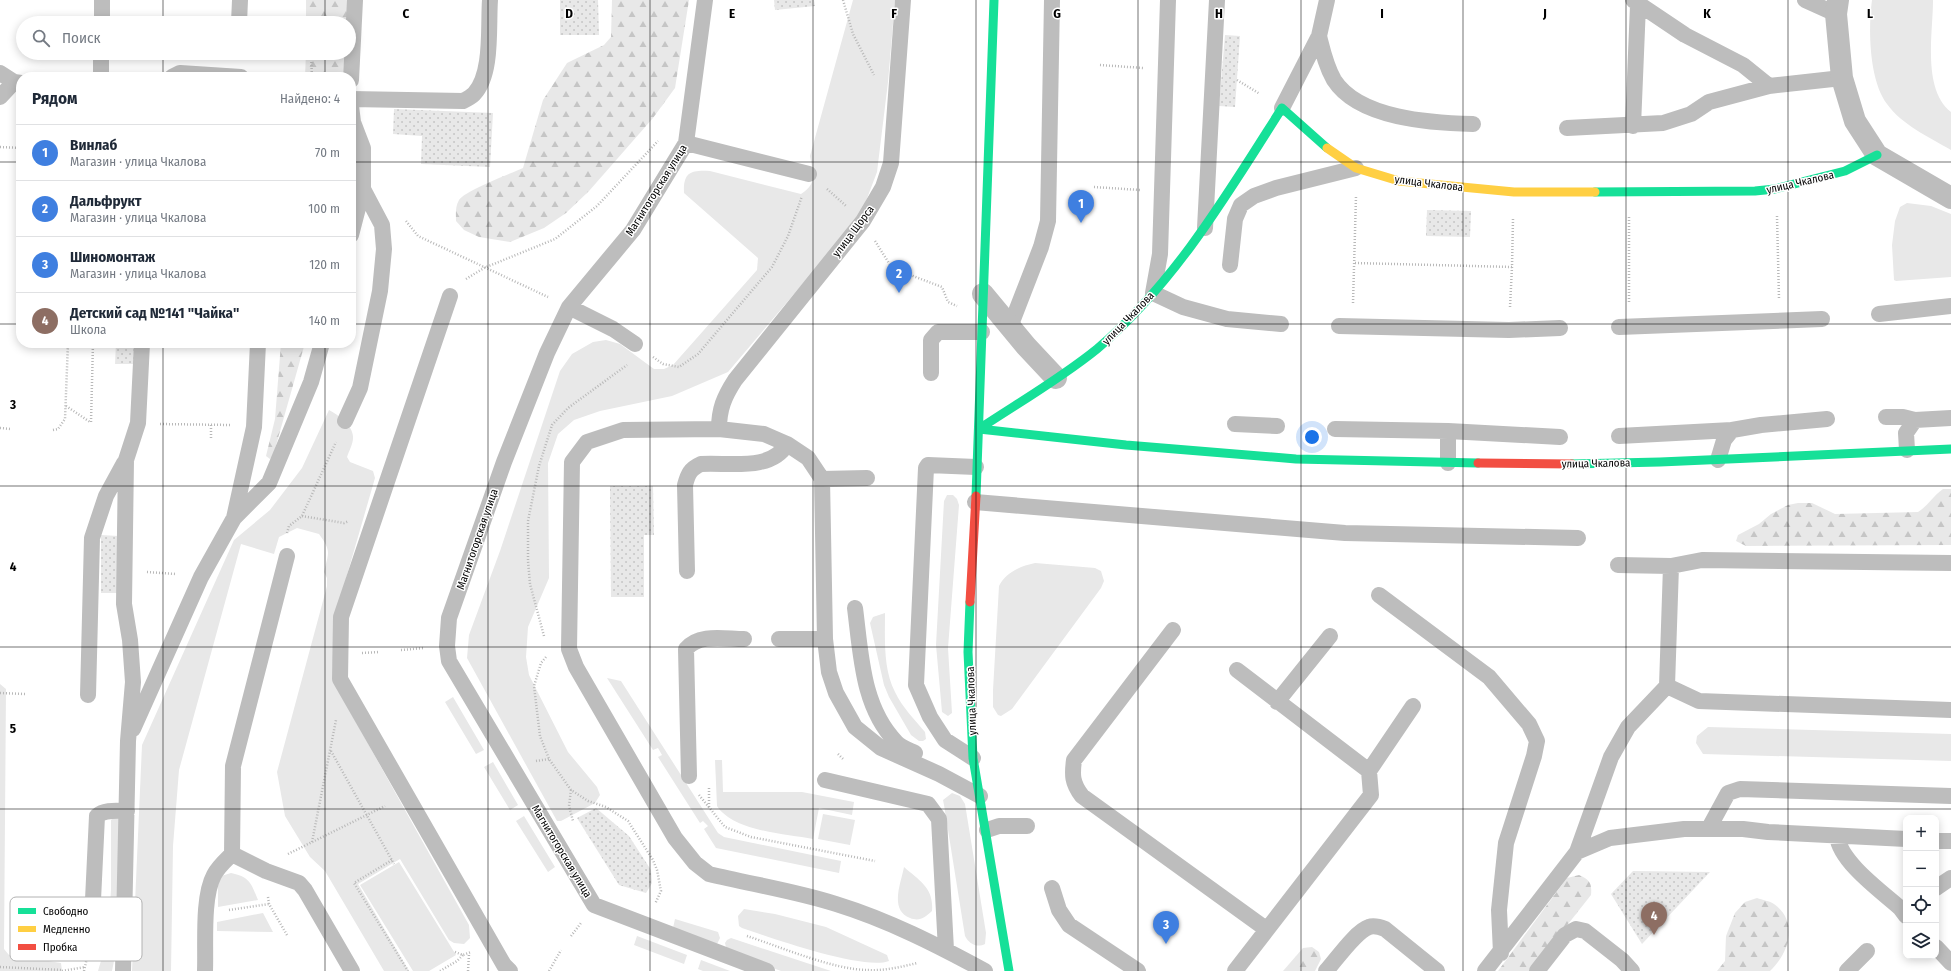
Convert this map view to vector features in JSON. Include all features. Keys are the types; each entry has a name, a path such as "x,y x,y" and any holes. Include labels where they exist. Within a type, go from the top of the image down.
{"street":[{"name":"улица Чкалова","path":"994,0 979,429 974,502 968,652 974,758 1009,971"},
{"path":"1837,7 1842,78 1856,121 1877,155 1951,198"},
{"name":"улица Чкалова","path":"979,429 1098,348 1153,293 1204,230 1282,108 1333,154 1356,168 1399,181 1514,192 1755,191 1775,189 1845,171 1877,155"},
{"path":"983,294 1010,327 1056,378"},
{"name":"улица Чкалова","path":"979,429 1126,445 1296,459 1448,463 1568,464 1718,460 1951,449"}],"lane":[{"path":"102,0 102,16"},
{"path":"239,16 240,0"},
{"path":"354,16 355,0"},
{"path":"356,99 463,101 473,95 480,85 486,68 490,0"},
{"name":"Магнитогорская улица","path":"705,0 686,143 633,230 569,307 547,353 504,462 449,618 446,646 449,661 594,905 768,971"},
{"name":"улица Щорса","path":"719,429 719,414 726,394 735,380 863,221 883,187 890,163 897,92 903,0"},
{"path":"1010,327 1041,247 1048,221 1052,0"},
{"path":"1168,0 1160,254 1153,293 1182,307 1227,319 1281,324"},
{"path":"1204,230 1217,0"},
{"path":"1282,108 1319,36 1328,0"},
{"path":"1805,0 1837,7"},
{"path":"1635,2 1685,35 1743,65 1769,86"},
{"path":"1633,126 1635,2"},
{"path":"1319,36 1326,64 1335,82 1356,101 1373,109 1397,116 1432,123 1474,124"},
{"path":"101,60 101,72"},
{"path":"351,72 352,60"},
{"path":"0,73 16,82"},
{"path":"1567,128 1633,126 1663,123 1691,114 1710,102 1769,86 1842,78"},
{"path":"0,97 16,85"},
{"path":"356,130 363,148 363,190 356,216"},
{"path":"686,143 809,174"},
{"path":"1230,266 1235,218 1241,206 1246,202 1254,196 1276,188 1356,168"},
{"path":"345,421 360,388 380,291 384,249 382,225 363,190"},
{"path":"450,296 341,616 340,678 504,965 510,971"},
{"path":"1879,314 1951,306"},
{"path":"569,307 613,329 635,344"},
{"path":"1624,327 1822,319"},
{"path":"1345,326 1509,330 1560,328"},
{"path":"931,372 931,340 938,332 982,332"},
{"path":"88,696 92,538 106,496 126,460 138,423 142,348"},
{"path":"234,518 254,427 258,348"},
{"path":"128,741 201,577 234,518 269,483 312,382 321,348"},
{"path":"1886,417 1903,417 1915,420 1951,418"},
{"path":"1619,436 1732,430 1827,419"},
{"path":"1907,450 1906,432 1915,420"},
{"path":"1235,424 1277,426"},
{"path":"980,796 930,770 881,748 855,727 836,693 831,679 825,639 822,478 808,458 787,444 764,434 719,429 623,430 587,442 572,462 570,648 576,667 667,827 686,853 709,874 834,903 875,917 946,950 985,971"},
{"path":"1335,429 1448,431 1560,437"},
{"path":"1718,460 1724,440 1732,430"},
{"path":"1448,431 1448,463"},
{"path":"687,570 685,485 688,473 692,468 701,464 765,462 778,456 787,444"},
{"path":"124,897 128,741 133,682 130,640 124,604 126,460"},
{"path":"974,758 945,740 930,717 916,685 926,468 928,464 976,467"},
{"path":"822,478 868,478"},
{"path":"974,502 1345,533 1578,538"},
{"path":"205,971 209,892 214,875 232,854 233,766 287,556"},
{"path":"1618,565 1671,566 1702,560 1951,563"},
{"path":"1485,971 1501,953 1577,852 1611,757 1628,727 1667,686 1671,566"},
{"path":"1379,595 1489,677 1529,724 1536,742 1534,756 1506,843 1499,910 1501,953"},
{"path":"855,608 863,674 881,723 897,743 924,758 930,770"},
{"path":"1173,630 1074,760 1072,775 1074,786 1082,796 1266,929"},
{"path":"1278,702 1330,636"},
{"path":"688,776 686,650 692,642 706,638 744,639"},
{"path":"778,639 825,639"},
{"path":"1237,670 1369,772"},
{"path":"1667,686 1699,701 1951,710"},
{"path":"1235,971 1371,795 1369,772 1412,706"},
{"path":"825,780 928,804 932,809 939,819 946,950"},
{"path":"1709,828 1728,793 1740,789 1951,796"},
{"path":"93,897 97,816 101,812 126,811"},
{"path":"987,830 999,826 1027,826"},
{"path":"1577,852 1610,838 1645,832 1709,828 1903,839"},
{"path":"1837,836 1838,844 1853,865 1903,910"},
{"path":"1939,841 1951,841"},
{"path":"232,854 266,871 299,883 306,890 352,971"},
{"path":"1938,887 1951,878"},
{"path":"1052,888 1059,910 1070,926 1138,971"},
{"path":"1326,971 1360,932 1369,927 1376,926 1384,929 1437,971"},
{"path":"1537,971 1565,935 1576,929 1585,931 1622,960 1632,971"},
{"path":"1939,950 1951,963"},
{"path":"1847,971 1867,951"},
{"path":"123,961 123,971"}],"path":[{"path":"843,0 853,34 868,66 875,76 897,92"},
{"path":"311,60 312,72"},
{"path":"1100,65 1129,68"},
{"path":"450,296 464,280 484,268 555,239 597,206 663,136"},
{"path":"0,147 16,148"},
{"path":"1345,326 1355,263 1356,168"},
{"path":"635,344 663,364 679,367 698,354 772,267 788,236 809,174 863,221 892,268 942,287"},
{"path":"1094,187 1123,188"},
{"path":"1509,330 1514,192"},
{"path":"405,220 418,236 539,293"},
{"path":"1777,225 1779,321"},
{"path":"1624,327 1629,232"},
{"path":"1355,263 1512,267"},
{"path":"53,430 58,429 64,422 68,348"},
{"path":"66,406 91,422 93,348"},
{"path":"287,556 285,542 289,526 302,516 345,421"},
{"path":"138,423 232,425"},
{"path":"211,425 211,440"},
{"path":"0,428 11,429"},
{"path":"302,516 344,523 362,517 378,507"},
{"path":"124,571 201,577"},
{"path":"401,650 428,648"},
{"path":"570,648 549,654 541,662 534,686 540,736 549,759 571,790 588,800 606,807 628,821 653,860 657,870 660,891 655,904"},
{"path":"365,653 380,652"},
{"path":"312,843 340,697 342,692 346,689"},
{"path":"0,693 25,694"},
{"path":"331,750 394,864"},
{"path":"688,776 709,809 725,827 751,837 875,861"},
{"path":"571,790 569,806 572,819 576,826"},
{"path":"285,856 367,814 380,809"},
{"path":"392,860 354,883 408,971"},
{"path":"266,871 269,904 287,935"},
{"path":"648,902 662,907"},
{"path":"207,913 269,904"},
{"path":"745,936 834,964 868,970 891,969 928,960 946,950"},
{"path":"549,971 561,950"},
{"path":"468,971 469,952"},
{"path":"440,971 458,961 463,955"},
{"path":"84,971 86,961"},
{"path":"0,967 62,971 85,967"}],"green space":[{"path":"306,0 351,0 350,16 306,16"},
{"path":"560,0 598,0 599,35 560,35"},
{"path":"612,0 689,0 675,88 653,118 589,191 566,213 544,228 510,242 479,237 464,230 456,221 456,208 459,200 479,187 523,168 543,100 567,63 604,45 611,37"},
{"path":"774,0 814,0 815,6 775,10"},
{"path":"853,0 895,0 888,82 877,172 863,209 849,229 728,372 672,396 600,411 574,420 558,434 548,463 549,578 528,627 526,657 529,675 568,752 597,787 600,795 595,803 561,821 557,821 467,658 469,635 500,551 560,371 572,354 593,342 606,340 620,344 654,369 664,369 673,365 757,270 758,258 684,193 685,181 693,172 710,171 801,194 810,186 813,173 810,156"},
{"path":"1872,0 1933,0 1931,60 1936,90 1942,102 1951,112 1951,150 1916,130 1900,118 1887,104 1881,94 1876,82 1871,54 1870,25"},
{"path":"1225,35 1240,36 1235,107 1219,106"},
{"path":"306,60 349,60 348,72 305,72"},
{"path":"394,109 493,113 490,167 421,164 422,136 393,134"},
{"path":"1907,203 1931,206 1951,214 1951,277 1894,280 1892,245 1895,221 1900,207"},
{"path":"1427,210 1471,211 1470,237 1426,236"},
{"path":"116,348 137,348 136,364 115,364"},
{"path":"281,348 304,348 273,456 270,459 266,456 275,419"},
{"path":"329,410 341,418 351,429 353,440 347,457 350,462 373,471 375,478 336,613 332,679 469,925 470,938 464,944 454,943 449,940 400,859 358,884 409,971 384,971 325,871 310,857 285,816 277,772 327,586 327,578 324,572 328,555 326,544 319,534 297,528 279,537 274,554 241,544 179,770 173,846 171,971 132,971 132,961 142,961 142,897 135,897 142,745 234,540 270,510 302,468"},
{"path":"610,486 653,486 654,535 644,535 644,597 611,597"},
{"path":"1943,489 1951,489 1951,545 1746,546 1736,541 1738,535 1759,524 1771,514 1788,505 1812,503 1835,514 1918,512"},
{"path":"947,495 953,495 957,499 959,505 948,648 952,713 948,716 942,712 936,645 944,501"},
{"path":"101,535 118,536 118,593 101,593"},
{"path":"1035,563 1095,568 1101,571 1104,581 1101,588 1012,709 1001,716 998,715 993,707 999,586 1002,581 1014,570"},
{"path":"885,613 885,643 888,674 901,703 925,732 926,739 923,741 919,741 911,735 889,697 884,685 870,623 873,617"},
{"path":"607,678 621,681 718,833 724,837 841,861 839,873 716,848 704,829 708,826 703,821 700,823 658,757 662,755 658,748 653,750"},
{"path":"0,684 6,689 4,949 10,955 10,961 48,961 61,963 62,971 0,971"},
{"path":"453,697 484,750 476,754 445,702"},
{"path":"1708,727 1951,734 1951,761 1703,754 1696,743 1697,736"},
{"path":"715,760 722,760 723,792 802,792 854,802 852,815 819,808 813,839 775,833 747,826 735,821 717,806"},
{"path":"493,762 518,805 510,810 484,767"},
{"path":"952,793 960,796 965,804 986,933 985,944 979,946 969,941 965,936 943,800"},
{"path":"596,808 629,836 651,870 652,883 646,893 619,885 577,818"},
{"path":"823,814 855,820 850,845 818,839"},
{"path":"524,816 555,867 548,872 516,821"},
{"path":"114,817 118,817 123,821 118,897 111,897 111,820"},
{"path":"399,862 456,955 429,971 413,971 360,885"},
{"path":"904,867 925,886 931,896 932,911 920,919 910,918 904,914 898,903 899,888"},
{"path":"1633,871 1710,872 1642,944 1611,894"},
{"path":"231,873 246,879 249,882 254,889 258,900 218,907 218,877"},
{"path":"1579,875 1590,882 1591,895 1531,971 1498,971 1567,878"},
{"path":"1757,898 1774,904 1782,911 1787,920 1789,928 1788,938 1782,955 1777,964 1770,971 1717,971 1725,961 1726,936 1735,913 1745,902"},
{"path":"744,909 775,914 826,927 887,955 889,961 877,963 839,958 742,928 739,926 738,916"},
{"path":"263,913 273,932 217,931 217,922"},
{"path":"675,919 718,932 720,938 717,944 673,928"},
{"path":"637,936 687,955 684,964 634,945"},
{"path":"731,938 831,971 781,971 727,951 725,943"},
{"path":"1312,947 1319,952 1321,959 1315,971 1283,971 1303,948"},
{"path":"701,960 730,971 703,971 698,969"},
{"path":"101,961 114,961 112,971 98,971"}],"traffic: fast":[{"path":"976,496 994,0"},
{"path":"979,429 1083,360 1125,323 1176,266 1198,236 1282,108 1327,148"},
{"path":"1595,192 1755,191 1775,189 1845,171 1877,155"},
{"path":"979,429 1126,445 1296,459 1478,463"},
{"path":"1572,464 1660,462 1951,449"},
{"path":"970,602 968,652 973,758 1009,971"}],"traffic: slow":[{"path":"1327,148 1356,168 1399,181 1514,192 1595,192"}],"traffic: jam":[{"path":"1478,463 1572,464"},
{"path":"970,602 976,496"}],"place":[{"name":"Винлаб","path":"1081,223"},
{"name":"Дальфрукт","path":"899,293"},
{"name":"Детский сад №141 \"Чайка\"","path":"1654,935"},
{"name":"Шиномонтаж","path":"1166,944"}]}
